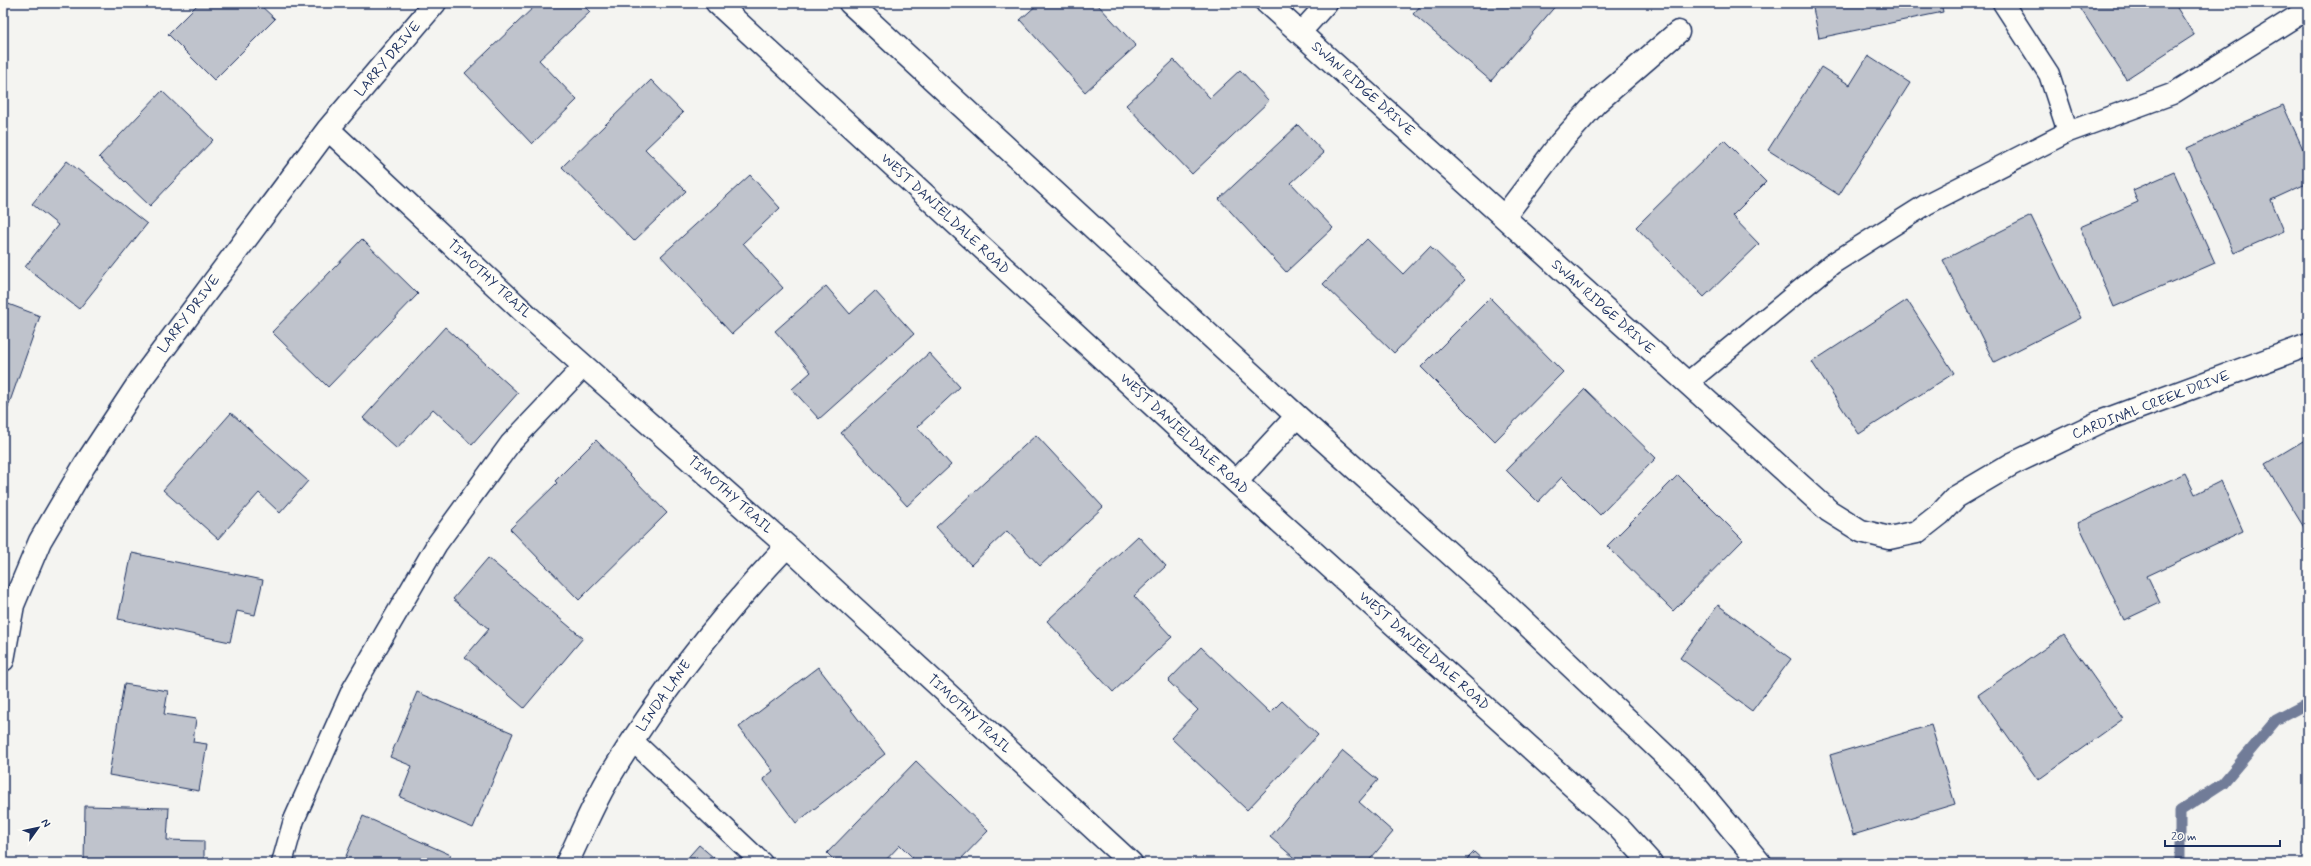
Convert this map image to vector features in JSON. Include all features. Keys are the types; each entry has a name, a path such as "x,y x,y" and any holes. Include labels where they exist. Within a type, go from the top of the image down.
{"street":[{"name":"LARRY DRIVE","path":"3,660 13,604 40,540 84,466 142,378 328,129 435,3"},
{"name":"WEST DANIELDALE ROAD","path":"717,3 1236,482 1619,828 1651,863"},
{"path":"850,3 1297,416 1500,599 1690,779 1760,863"},
{"name":"SWAN RIDGE DRIVE","path":"1268,3 1829,511 1861,531 1889,538 1917,532 1940,514 1956,497"},
{"path":"1504,216 1561,142 1598,102 1678,32"},
{"name":"TIMOTHY TRAIL","path":"328,129 529,317 787,546 1131,863"},
{"name":"CARDINAL CREEK DRIVE","path":"1956,497 2012,464 2100,422 2308,345"},
{"path":"1236,482 1297,416"},
{"name":"LINDA LANE","path":"567,863 606,782 667,687 744,591 787,546"}],"lane":[{"path":"1300,33 1327,3"},
{"path":"2003,3 2049,74 2068,132"},
{"path":"1687,383 1832,264 1927,204 2068,132 2172,94 2308,10"},
{"path":"282,863 294,820 352,690 437,544 510,444 584,366"},
{"path":"633,741 762,863"}],"building":[{"path":"199,3 258,3 275,19 214,80 168,34"},
{"path":"538,3 581,3 590,12 539,60 577,100 532,144 465,73"},
{"path":"997,3 1008,3 1003,9"},
{"path":"1039,3 1100,3 1098,5 1136,46 1085,92 1020,20"},
{"path":"1423,3 1558,3 1491,81 1413,14"},
{"path":"1812,3 1941,3 1943,12 1819,38"},
{"path":"2077,3 2174,3 2194,35 2126,79"},
{"path":"1868,56 1910,83 1839,195 1768,150 1821,67 1850,85"},
{"path":"1174,60 1210,98 1240,70 1269,101 1192,174 1126,105"},
{"path":"651,80 683,113 645,149 686,191 634,241 562,167"},
{"path":"162,91 213,140 150,206 99,157"},
{"path":"2283,105 2308,160 2308,183 2271,200 2284,231 2234,253 2187,148"},
{"path":"1298,125 1324,153 1291,183 1333,228 1286,272 1219,199"},
{"path":"1724,140 1766,182 1732,216 1759,244 1704,297 1636,227"},
{"path":"67,161 147,224 79,309 25,267 58,225 32,204"},
{"path":"2174,172 2215,263 2114,307 2080,227 2138,202 2133,190"},
{"path":"750,175 780,208 743,243 783,288 732,334 661,256"},
{"path":"2031,216 2081,318 1994,362 1943,260"},
{"path":"362,239 418,294 328,387 272,332"},
{"path":"1367,239 1403,274 1430,246 1465,280 1394,353 1323,284"},
{"path":"826,286 850,314 875,291 914,334 819,419 792,389 811,372 775,331"},
{"path":"1490,298 1563,372 1495,441 1421,367"},
{"path":"1907,300 1954,373 1859,434 1812,362"},
{"path":"3,302 40,316 8,407 3,405"},
{"path":"445,327 518,393 472,445 433,409 397,449 363,418"},
{"path":"929,353 960,387 917,427 951,465 907,506 841,433"},
{"path":"1585,389 1656,458 1600,515 1562,477 1538,502 1506,470"},
{"path":"231,413 308,481 280,513 259,493 218,539 163,490"},
{"path":"1036,435 1103,507 1040,566 1007,531 971,565 936,527"},
{"path":"2308,438 2308,534 2265,464"},
{"path":"596,440 667,513 579,600 510,529 557,483 555,481"},
{"path":"2185,473 2195,494 2221,481 2243,531 2147,576 2160,603 2124,620 2078,523"},
{"path":"1678,475 1743,540 1673,611 1607,546"},
{"path":"1138,536 1166,566 1134,596 1172,637 1113,692 1047,621"},
{"path":"132,553 263,580 255,615 237,611 230,642 118,619"},
{"path":"488,558 583,638 524,708 465,657 489,629 453,599"},
{"path":"1718,605 1791,659 1752,711 1680,658"},
{"path":"2064,635 2123,719 2038,780 1978,695"},
{"path":"1201,647 1270,713 1282,701 1318,735 1247,810 1171,738 1198,710 1168,681"},
{"path":"818,667 885,754 796,823 763,779 773,771 739,727"},
{"path":"124,684 168,691 164,714 196,719 193,742 207,744 199,791 109,775"},
{"path":"417,692 513,733 473,828 400,797 412,766 390,757"},
{"path":"1931,725 1955,804 1853,835 1830,755"},
{"path":"1343,751 1378,780 1359,802 1393,832 1367,863 1300,863 1270,837"},
{"path":"916,761 988,831 957,863 918,863 900,845 883,863 837,863 827,853"},
{"path":"85,806 169,808 167,840 204,841 204,863 84,863"},
{"path":"363,816 451,855 447,863 343,863"},
{"path":"699,845 720,863 683,863"},
{"path":"1474,852 1486,863 1463,863"}],"waterway":[{"path":"2180,863 2180,811 2223,783 2276,720 2308,703"}]}
